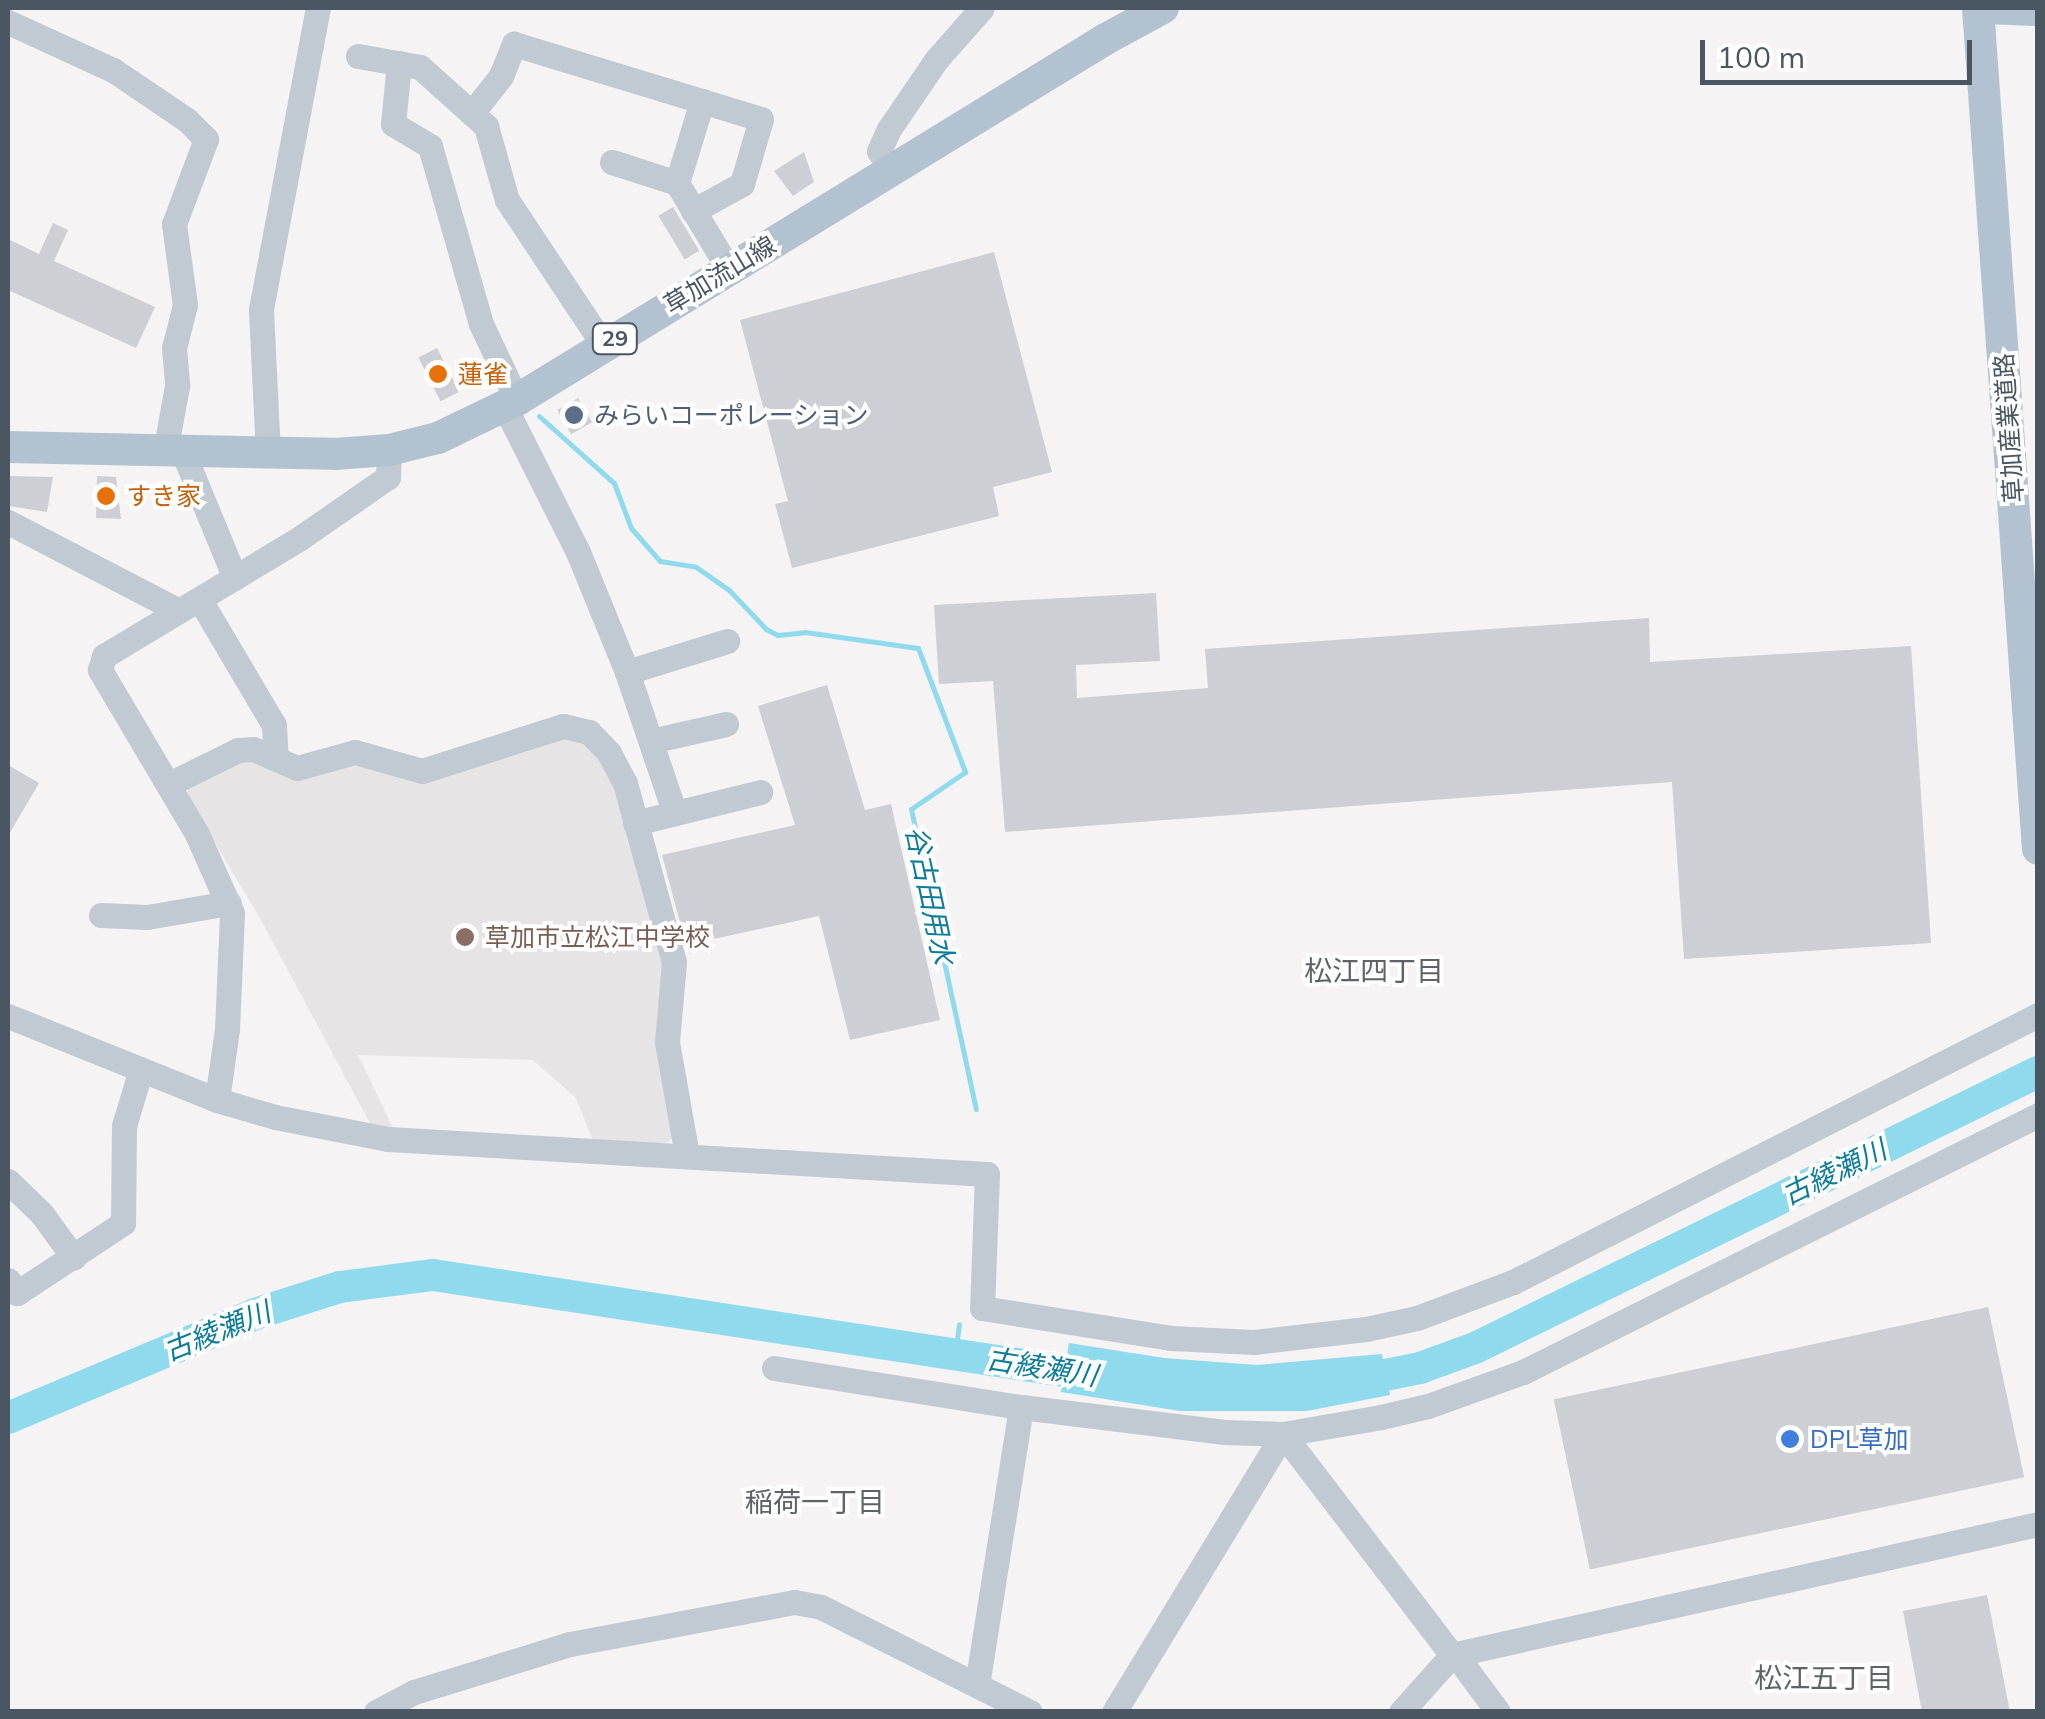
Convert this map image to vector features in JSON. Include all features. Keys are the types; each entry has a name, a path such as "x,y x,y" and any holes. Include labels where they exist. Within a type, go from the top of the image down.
{"main road":[{"name":"草加流山線","path":"8,447 268,454 388,450 438,438 511,404 1159,8"},
{"path":"1981,8 2038,10"},
{"name":"草加産業道路","path":"1981,8 2038,849"}],"street":[{"path":"268,454 261,309 318,8"},
{"path":"891,170 879,151 889,129 936,60 982,8"},
{"path":"8,22 113,70 187,120 206,139 174,224 185,305 174,348 174,452 235,578"},
{"path":"472,113 501,76 514,44 761,119 742,184 693,210"},
{"path":"358,56 420,67 486,126 507,200 604,346"},
{"path":"399,62 393,124 430,146 482,324 511,404 627,672 674,812"},
{"path":"677,182 702,101"},
{"path":"612,162 677,182 728,268"},
{"path":"216,1100 227,1029 229,903 169,784 100,670 104,656 235,578 388,477 388,450"},
{"path":"8,522 188,605 274,725 276,758"},
{"path":"627,672 727,641"},
{"path":"651,741 726,724"},
{"path":"169,784 238,750 254,749 297,768 356,752 422,771 563,726 589,732 609,753 624,783 674,962 668,1042 687,1154"},
{"path":"635,823 760,792"},
{"path":"101,915 147,917 229,903"},
{"path":"8,1016 216,1100 275,1117 388,1139 987,1174 982,1308 1204,1341 1314,1338 1416,1318 1512,1282 2038,1015"},
{"path":"8,1280 18,1293 123,1222 124,1126 141,1068"},
{"path":"774,1368 1020,1408 1166,1426 1283,1434 1428,1406 1524,1372 2038,1115"},
{"path":"8,1181 42,1214 74,1258"},
{"path":"976,1685 1020,1408"},
{"path":"1283,1434 1498,1712"},
{"path":"1114,1712 1283,1434"},
{"path":"1401,1712 1453,1655 2038,1524"},
{"path":"376,1712 414,1692 570,1644 794,1602 821,1607 1030,1712"}],"shaded area":[{"name":"草加市立松江中学校","path":"563,734 577,737 607,766 664,953 673,1138 665,1144 593,1141 576,1098 533,1060 358,1055 393,1128 371,1125 262,922 187,795 192,778 246,758 353,758 418,779"}],"water":[{"path":"1069,1343 1164,1358 1257,1365 1382,1354 1390,1395 1307,1411 1180,1411 1061,1392"}],"building":[{"path":"804,152 814,182 793,196 774,171"},
{"path":"673,207 699,251 685,259 658,216"},
{"path":"53,223 68,230 54,261 155,307 136,348 8,290 8,239 39,254"},
{"path":"994,252 1052,472 993,487 999,516 792,568 775,504 788,501 740,320"},
{"path":"437,348 459,392 441,401 418,358"},
{"path":"578,398 592,422 571,434 557,410"},
{"path":"8,476 53,477 47,512 9,506"},
{"path":"97,476 116,477 121,519 96,518"},
{"path":"1156,593 1160,661 1076,665 1077,698 1208,688 1205,649 1649,618 1650,662 1911,646 1931,943 1684,959 1672,782 1005,832 993,681 939,684 934,605"},
{"path":"827,685 865,810 891,804 940,1020 850,1040 819,916 686,945 662,855 795,825 758,706"},
{"path":"8,765 39,783 8,836"},
{"name":"DPL草加","path":"1988,1307 2024,1477 1590,1570 1554,1399"},
{"path":"1987,1595 2010,1712 1922,1712 1903,1611"}],"waterway":[{"name":"谷古田用水","path":"539,416 614,483 631,528 660,561 696,567 729,590 766,629 778,635 805,632 918,648 965,772 911,809 976,1109"},
{"name":"古綾瀬川","path":"1346,1383 1420,1368 1475,1348 2038,1072"},
{"name":"古綾瀬川","path":"8,1418 255,1314 340,1287 433,1275 1109,1378"},
{"name":"谷古田用水","path":"955,1353 959,1324"}],"place":[{"name":"蓮雀","path":"438,374"},
{"name":"みらいコーポレーション","path":"574,415"},
{"name":"すき家","path":"106,496"},
{"name":"草加市立松江中学校","path":"465,937"},
{"name":"DPL草加","path":"1790,1439"}],"district":[{"name":"松江四丁目","path":"1374,971"},
{"name":"稲荷一丁目","path":"815,1502"},
{"name":"松江五丁目","path":"1824,1678"}]}
